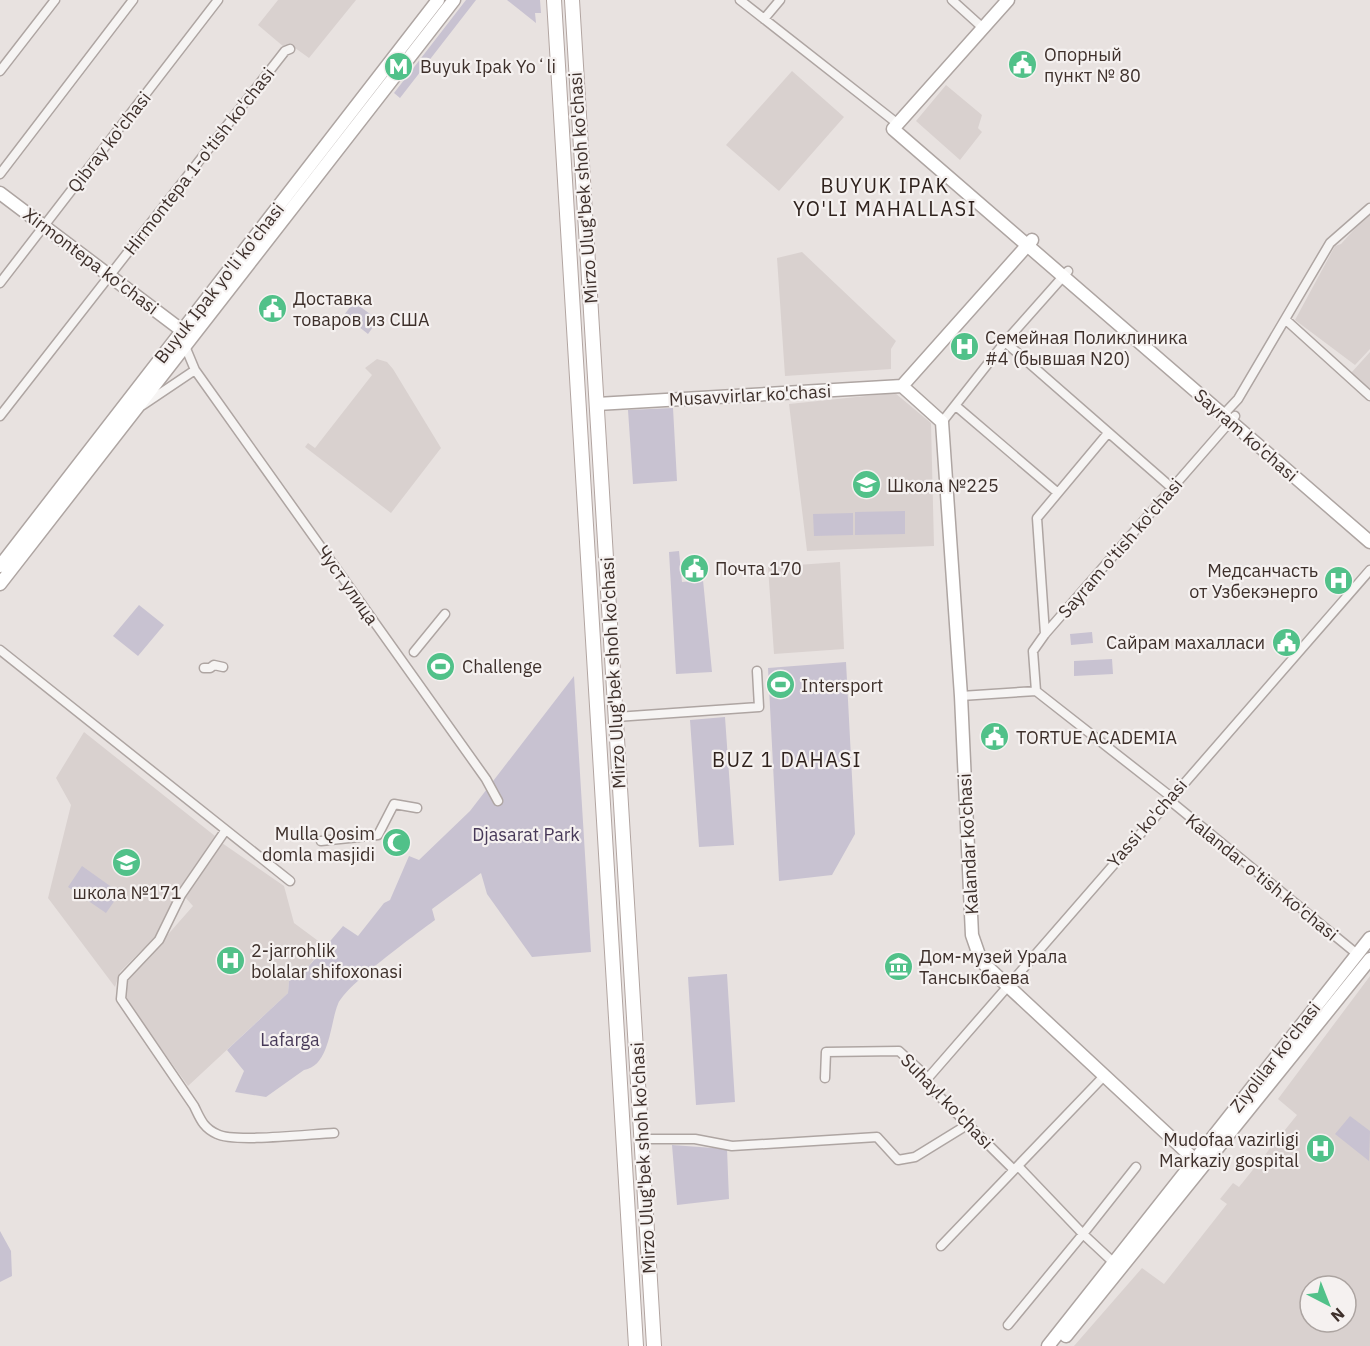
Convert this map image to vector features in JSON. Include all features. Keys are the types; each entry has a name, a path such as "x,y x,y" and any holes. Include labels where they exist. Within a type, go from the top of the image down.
{"main road":[{"name":"Mirzo Ulug'bek shoh ko'chasi","path":"554,0 636,1346"},
{"name":"Mirzo Ulug'bek shoh ko'chasi","path":"573,0 654,1346"},
{"path":"582,459 600,459"},
{"path":"624,1160 643,1159"}],"street":[{"path":"0,71 55,0"},
{"path":"0,174 133,0"},
{"name":"Qibray ko'chasi","path":"0,283 218,0"},
{"name":"Buyuk Ipak yo'li ko'chasi","path":"0,566 188,337 371,107 438,0"},
{"name":"Buyuk Ipak yo'li ko'chasi","path":"0,584 136,409 188,337 397,63 454,0"},
{"name":"Sayram ko'chasi","path":"740,0 896,126 1370,542"},
{"path":"764,19 780,0"},
{"path":"952,0 984,28"},
{"path":"896,126 1008,0"},
{"name":"Hirmontepa 1-o'tish ko'chasi","path":"0,416 285,51 290,50"},
{"name":"Xirmontepa ko'chasi","path":"0,193 188,337"},
{"name":"Sayram o'tish ko'chasi","path":"1035,691 1033,651 1045,634 1172,488 1229,416 1330,243 1370,208"},
{"path":"1030,243 902,386 942,422 1005,342 1065,274"},
{"path":"1286,320 1370,396"},
{"name":"Чуст улица","path":"188,337 195,370 486,779 498,801"},
{"path":"1005,342 1172,488"},
{"path":"136,409 195,370"},
{"name":"Musavvirlar ko'chasi","path":"597,404 902,386"},
{"path":"956,406 1058,493"},
{"name":"Sayram ko'chasi","path":"1229,416 1370,534"},
{"name":"Kalandar ko'chasi","path":"942,422 961,696 972,935 981,961 1199,1163"},
{"path":"1045,634 1036,525 1039,515 1108,433"},
{"name":"Yassi ko'chasi","path":"928,1078 1169,798 1370,570"},
{"path":"414,652 445,614"},
{"path":"0,650 225,831 290,880"},
{"path":"204,668 214,665 223,667"},
{"path":"616,717 759,707 756,671"},
{"path":"961,696 1035,691"},
{"name":"Kalandar o'tish ko'chasi","path":"1035,691 1169,798 1357,954"},
{"path":"321,842 378,835 394,804 417,808"},
{"path":"225,831 181,895 159,940 123,978 121,999 194,1106 202,1124 211,1131 228,1137 334,1133"},
{"name":"Ziyolilar ko'chasi","path":"1057,1346 1134,1244 1325,1004 1370,938"},
{"name":"Ziyolilar ko'chasi","path":"1325,1004 1368,964"},
{"name":"Suhayl ko'chasi","path":"825,1078 826,1052 892,1050 904,1053 928,1078 929,1086 967,1125 1016,1168 1113,1262"},
{"path":"941,1246 1105,1075"},
{"path":"642,1139 694,1139 732,1146 877,1137 898,1160 915,1158 967,1125"},
{"path":"1008,1325 1136,1167"},
{"name":"Ziyolilar ko'chasi","path":"1048,1346 1113,1262 1134,1244"}],"shaded area":[{"path":"278,0 356,0 309,58 291,45 284,47 258,25"},
{"path":"792,71 844,117 779,191 726,145"},
{"path":"946,85 982,115 978,128 982,132 960,160 916,121"},
{"path":"1370,212 1370,349 1355,365 1295,320 1335,246 1341,244"},
{"path":"802,252 896,341 891,349 891,369 785,376 777,258"},
{"path":"1370,352 1370,390 1351,373"},
{"path":"377,359 387,362 393,369 441,448 391,513 305,447 308,443 315,448 372,375 365,368"},
{"name":"Школа №225","path":"895,393 931,423 934,546 807,551 789,404"},
{"path":"840,562 844,649 774,654 768,567"},
{"name":"школа №171","path":"84,732 215,836 180,891 158,934 120,972 115,987 48,898 71,805 56,778"},
{"name":"2-jarrohlik bolalar shifoxonasi","path":"222,843 284,886 294,923 325,946 303,973 289,981 288,993 188,1086 125,998 127,981 193,906 184,896"},
{"name":"Mudofaa vazirligi Markaziy gospital","path":"1370,976 1370,1346 1074,1346 1142,1268 1164,1284 1227,1204 1220,1199 1233,1183 1239,1187 1297,1115 1278,1099"}],"green space":[{"path":"466,0 476,0 400,98 394,93"},
{"path":"507,0 540,0 541,13 535,13 536,23"},
{"path":"354,302 378,320 368,334 344,315"},
{"path":"673,408 677,481 633,484 628,410"},
{"path":"905,511 905,534 855,535 855,512"},
{"path":"853,513 853,535 814,536 813,514"},
{"path":"679,551 682,582 703,580 712,672 676,674 669,552"},
{"path":"139,605 164,625 138,656 113,636"},
{"path":"1092,632 1093,643 1071,645 1070,634"},
{"path":"1112,659 1113,674 1074,676 1074,661"},
{"path":"846,662 855,834 832,875 779,881 768,668"},
{"path":"574,676 591,952 532,957 487,894 481,873 432,909 435,920 382,960 344,995 335,1012 328,1043 319,1061 313,1067 304,1070 266,1097 235,1092 244,1071 227,1050 288,993 289,981 303,973 343,926 358,936 384,903 390,900 409,856 419,860 470,811"},
{"path":"725,717 734,845 699,847 690,720"},
{"path":"82,866 120,893 106,913 68,887"},
{"path":"727,974 735,1102 696,1105 688,977"},
{"path":"1350,1116 1370,1131 1369,1161 1335,1134"},
{"path":"672,1145 727,1149 729,1199 677,1205"},
{"path":"0,1231 11,1251 12,1276 0,1282"}],"place":[{"name":"Опорный пункт № 80","path":"1023,64"},
{"name":"Buyuk Ipak Yoʻli","path":"399,66"},
{"name":"Доставка товаров из США","path":"272,308"},
{"name":"Семейная Поликлиника #4 (бывшая N20)","path":"964,347"},
{"name":"Школа №225","path":"866,485"},
{"name":"Почта 170","path":"694,568"},
{"name":"Медсанчасть от Узбекэнерго","path":"1339,580"},
{"name":"Сайрам махалласи","path":"1286,642"},
{"name":"Challenge","path":"441,666"},
{"name":"Intersport","path":"780,685"},
{"name":"TORTUE ACADEMIA","path":"995,737"},
{"name":"Mulla Qosim domla masjidi","path":"396,843"},
{"name":"школа №171","path":"127,863"},
{"name":"2-jarrohlik bolalar shifoxonasi","path":"230,960"},
{"name":"Дом-музей Урала Тансыкбаева","path":"898,966"},
{"name":"Mudofaa vazirligi Markaziy gospital","path":"1320,1149"}],"district":[{"name":"BUYUK IPAK YO'LI MAHALLASI","path":"885,196"},
{"name":"BUZ 1 DAHASI","path":"787,759"}],"park label":[{"name":"Djasarat Park","path":"526,834"},
{"name":"Lafarga","path":"290,1039"}]}
